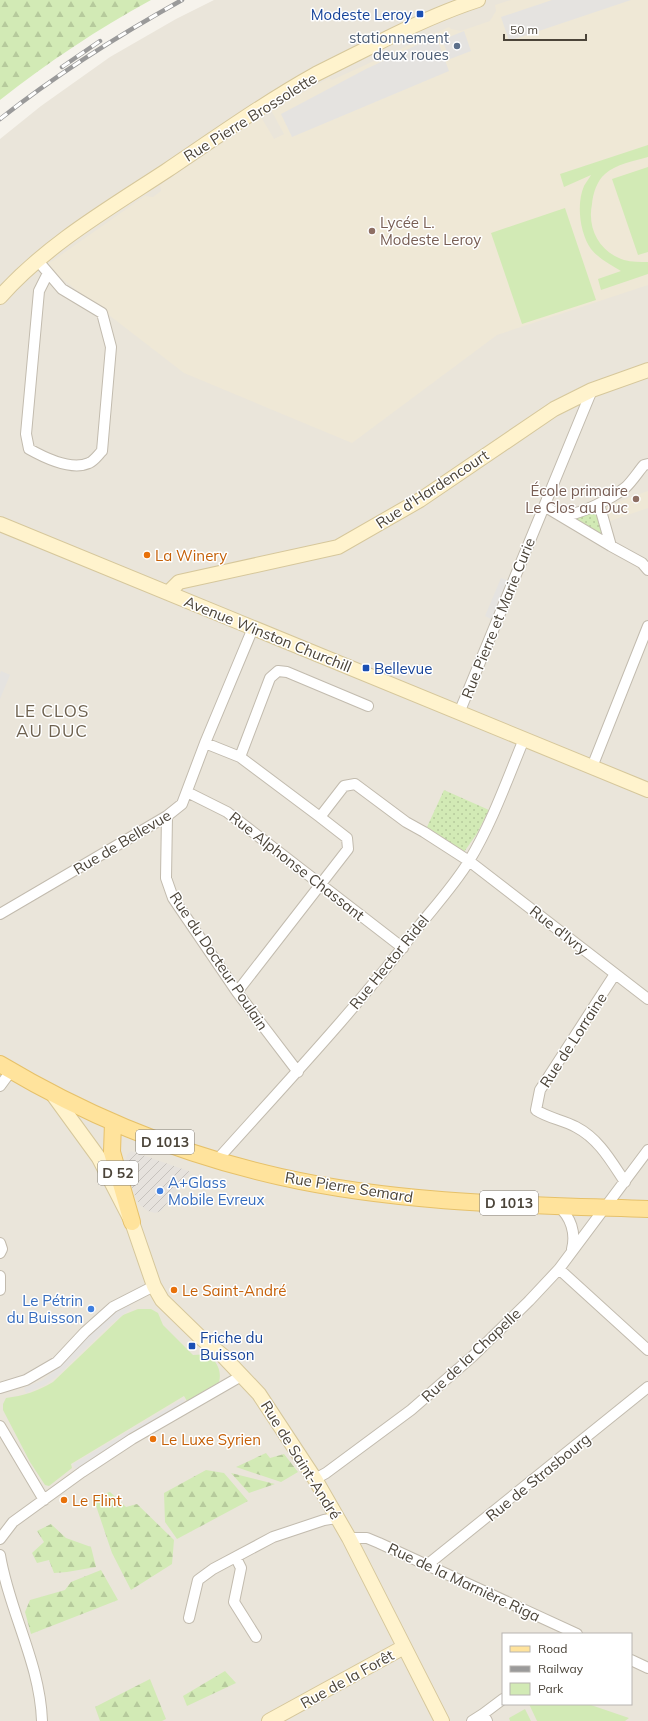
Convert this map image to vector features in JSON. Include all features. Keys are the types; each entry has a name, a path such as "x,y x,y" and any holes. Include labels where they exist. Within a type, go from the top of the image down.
{"main road":[{"name":"Rue Pierre Brossolette","path":"0,297 11,284 62,241 118,202 262,107 315,75 405,29 462,2 478,0"},
{"name":"Rue d'Hardencourt","path":"168,593 179,582 338,547 420,500 554,409 592,390 648,370"},
{"name":"Avenue Winston Churchill","path":"0,524 648,790"},
{"path":"190,602 196,589 205,577"},
{"name":"Rue Pierre Semard","path":"6,1067 50,1092 144,1135 217,1160 282,1178 358,1191 425,1199 648,1209"},
{"name":"D 52","path":"50,1092 98,1158 132,1222"},
{"name":"D 52","path":"113,1122 112,1152 132,1222"},
{"name":"Rue de Saint-André","path":"132,1222 154,1286 162,1300 243,1375 259,1394 315,1479 336,1518 349,1538 442,1721"},
{"name":"Rue de la Forêt","path":"269,1721 404,1647"}],"street":[{"path":"38,261 62,289 102,313 111,347 102,451 88,464 68,465 46,458 30,449 26,434 39,291 48,273"},
{"name":"Rue Pierre et Marie Curie","path":"459,713 592,390"},
{"path":"561,516 569,516 599,504 626,487 644,465 648,464"},
{"path":"599,504 611,546"},
{"path":"544,506 642,563 648,570"},
{"path":"592,767 648,626"},
{"name":"Rue de Bellevue","path":"0,914 167,816 182,804 205,743 253,628"},
{"path":"240,757 270,678 278,671 287,672 368,706"},
{"name":"Rue Hector Ridel","path":"217,1160 298,1072 402,948 469,861 496,807 524,739"},
{"path":"205,743 240,757 347,838 348,849 237,992"},
{"name":"Rue d'Ivry","path":"320,817 344,786 355,784 406,822 469,861 648,999"},
{"name":"Rue Alphonse Chassant","path":"187,792 227,812 402,948"},
{"name":"Rue du Docteur Poulain","path":"167,816 166,878 173,898 237,992 298,1072"},
{"name":"Rue de Lorraine","path":"615,974 540,1090 536,1110 546,1116 565,1122 588,1134 602,1148 625,1182"},
{"path":"0,1086 6,1067"},
{"name":"Rue de la Chapelle","path":"315,1479 326,1473 411,1410 473,1356 559,1269 648,1150"},
{"path":"558,1206 563,1210 570,1221 574,1240 572,1251"},
{"path":"559,1269 648,1350"},
{"path":"0,1276 0,1290"},
{"path":"0,1388 26,1380 57,1362 85,1332 113,1307 154,1286"},
{"path":"0,1539 13,1522 82,1472 132,1439 243,1375"},
{"name":"Rue de Strasbourg","path":"427,1565 648,1388"},
{"path":"0,1426 44,1500"},
{"path":"189,1618 198,1580 213,1570 273,1537 324,1520 336,1518"},
{"name":"Rue de la Marnière Riga","path":"349,1538 367,1538 575,1633"},
{"path":"0,1554 8,1590 38,1685 42,1721"},
{"path":"236,1558 241,1568 234,1602 256,1637"},
{"path":"632,1660 647,1667"},
{"path":"472,1721 485,1718 502,1700"}],"shaded area":[{"path":"214,0 648,0 648,1721 0,1721 0,139 41,106 110,57 176,19"},
{"name":"Lycée L. Modeste Leroy","path":"511,0 648,0 648,285 497,335 352,443 184,373 48,268 48,264 145,196 153,197 161,191 160,185 261,117 274,139 284,134 271,110 329,78 332,80 449,27 451,29 461,31 490,21 496,11 495,5"},
{"path":"552,0 631,0 509,41 501,17"},
{"name":"stationnement deux roues","path":"464,31 471,51 450,59 442,40"},
{"path":"436,36 449,71 292,137 281,114 366,69"},
{"name":"École primaire Le Clos au Duc","path":"648,491 648,508 607,522 601,508"},
{"path":"501,578 509,581 493,620 485,616"},
{"path":"1,671 10,675 0,699 0,674"},
{"path":"131,1151 191,1172 161,1211 155,1213 148,1211 140,1205 135,1196 124,1170 127,1155"},
{"path":"128,1303 131,1309 112,1323 56,1377 45,1385 26,1393 24,1388 43,1380 53,1372 107,1318"},
{"path":"183,1399 187,1404 76,1470 73,1464"}],"green space":[{"path":"0,0 151,0 112,23 36,72 0,100"},
{"path":"648,145 648,157 620,165 602,177 594,192 591,222 597,238 608,251 624,260 633,262 648,262 648,274 601,290 598,279 621,271 605,262 594,253 587,243 584,235 580,219 580,201 584,186 591,175 564,187 560,174"},
{"path":"648,167 648,252 638,255 612,179"},
{"path":"565,208 596,300 522,324 491,233"},
{"path":"597,508 606,540 568,518"},
{"path":"444,790 489,810 476,835 464,852 427,827"},
{"path":"138,1309 151,1309 158,1313 163,1325 193,1355 206,1355 210,1357 218,1366 220,1374 219,1382 187,1401 184,1396 71,1464 72,1468 49,1486 45,1485 30,1462 3,1410 3,1404 6,1398 30,1393 53,1382 123,1315"},
{"path":"266,1453 270,1458 284,1454 298,1472 281,1482 236,1467"},
{"path":"206,1470 224,1473 248,1501 177,1539 165,1522 164,1493"},
{"path":"231,1473 275,1484 249,1493"},
{"path":"110,1492 126,1507 137,1504 174,1540 172,1564 131,1590 112,1553 93,1497"},
{"path":"51,1524 66,1538 91,1547 96,1567 54,1573 49,1560 37,1563 32,1553 44,1542 37,1531"},
{"path":"101,1570 118,1600 31,1634 25,1612 30,1600 65,1590 71,1582"},
{"path":"225,1671 236,1683 187,1706 183,1696"},
{"path":"150,1679 166,1719 162,1721 100,1721 95,1707"},
{"path":"529,1705 591,1705 629,1718 625,1721 537,1721"},
{"path":"525,1709 531,1721 510,1721 509,1718"}],"railway":[{"path":"0,119 44,86 89,56 182,0"},
{"path":"62,67 100,41"}],"place":[{"name":"Modeste Leroy","path":"420,14"},
{"name":"stationnement deux roues","path":"457,46"},
{"name":"Lycée L. Modeste Leroy","path":"372,231"},
{"name":"École primaire Le Clos au Duc","path":"636,499"},
{"name":"La Winery","path":"147,555"},
{"name":"Bellevue","path":"366,668"},
{"name":"A+Glass Mobile Evreux","path":"160,1191"},
{"name":"Le Saint-André","path":"174,1290"},
{"name":"Le Pétrin du Buisson","path":"91,1309"},
{"name":"Friche du Buisson","path":"192,1346"},
{"name":"Le Luxe Syrien","path":"153,1439"},
{"name":"Le Flint","path":"64,1500"}],"district":[{"name":"LE CLOS AU DUC","path":"52,720"}]}
